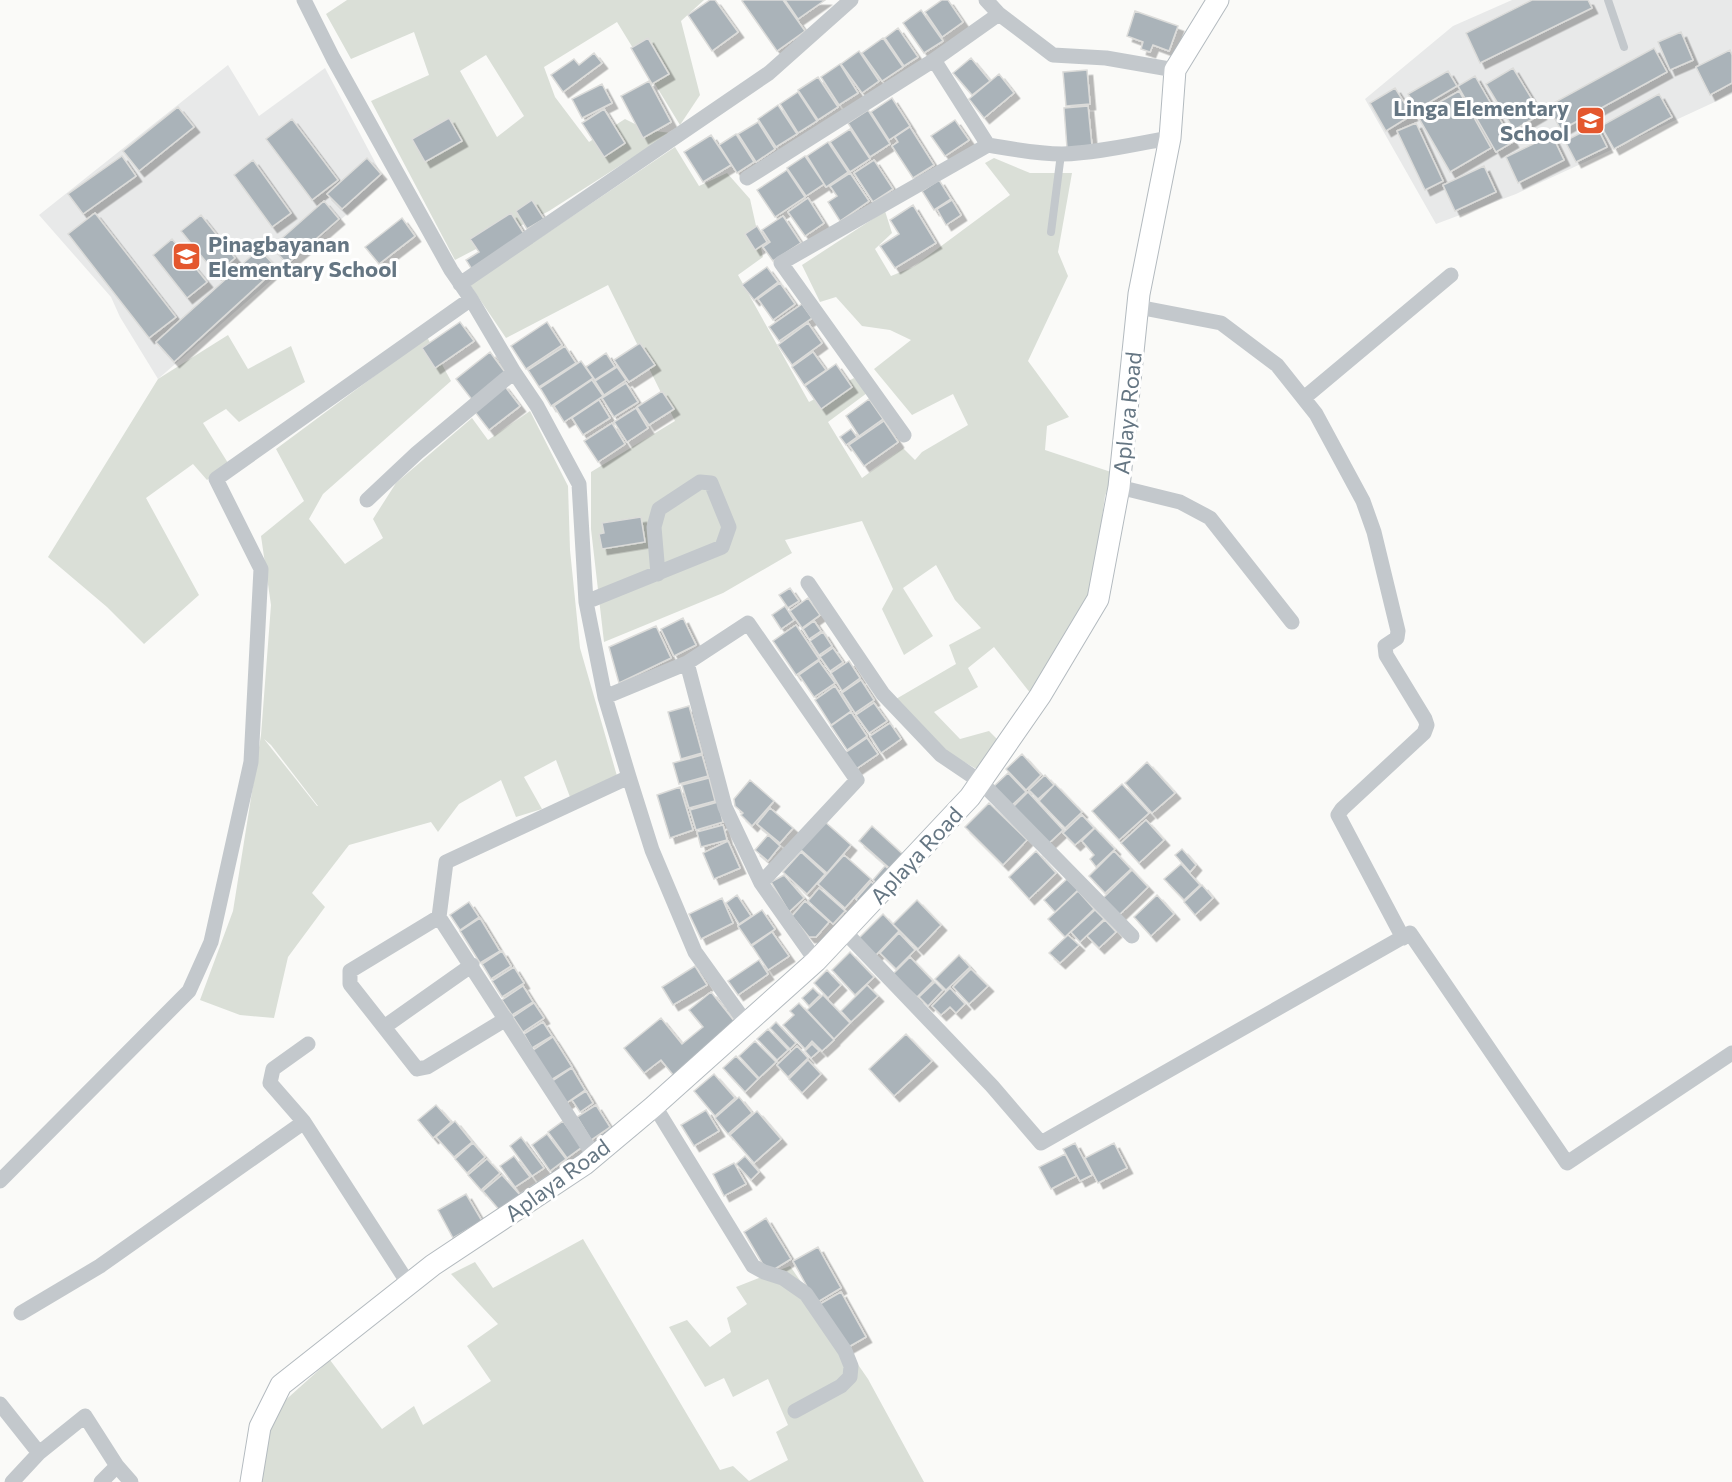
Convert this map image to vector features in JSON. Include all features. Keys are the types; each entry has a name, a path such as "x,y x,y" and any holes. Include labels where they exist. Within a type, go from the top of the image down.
{"street":[{"path":"303,0 460,285 537,406 579,484 586,602 605,697 629,777 652,850 694,952 746,1023"},
{"path":"460,285 769,73 851,0"},
{"path":"986,0 999,14 1053,55 1106,58 1175,70"},
{"name":"Aplaya Road","path":"251,1482 260,1427 281,1385 408,1283 585,1164 816,961 970,797 1040,696 1098,599 1119,487 1138,307 1170,138 1175,70 1218,0"},
{"path":"747,178 934,60 999,14"},
{"path":"934,60 988,145"},
{"path":"904,435 781,263 988,145 1020,151 1061,154 1085,153 1170,138"},
{"path":"1304,398 1451,274"},
{"path":"0,1181 189,991 211,942 251,762 261,569 216,479 471,299"},
{"path":"1138,307 1221,323 1277,365 1316,414 1363,501 1374,532 1398,631 1397,638 1385,646 1386,656 1427,724 1424,733 1338,815 1403,938"},
{"path":"367,500 417,453 514,372"},
{"path":"586,602 658,574 722,547 729,527 711,483 700,482 659,508 654,527 658,574"},
{"path":"1119,487 1180,502 1210,518 1292,622"},
{"path":"808,583 883,694 941,755 981,782 1132,936"},
{"path":"605,697 687,663 748,623 857,780 761,883"},
{"path":"687,663 725,807 761,883 816,961"},
{"path":"594,1156 439,917 446,862 629,777"},
{"path":"439,917 350,971 350,984 417,1069 427,1067 506,1019"},
{"path":"844,931 992,1086 1041,1143 1410,933 1567,1163 1732,1053"},
{"path":"384,1027 472,965"},
{"path":"308,1044 273,1069 270,1083 304,1122 408,1283"},
{"path":"654,1105 753,1266 783,1278 806,1294 845,1351 851,1366 850,1377 841,1386 795,1411"},
{"path":"21,1313 100,1266 304,1122"},
{"path":"0,1404 39,1453"},
{"path":"12,1482 39,1453 85,1416 117,1466 131,1482"},
{"path":"101,1482 117,1466"}],"lane":[{"path":"1608,0 1624,47"},
{"path":"1051,232 1061,154"}],"shaded area":[{"path":"347,0 704,0 681,21 700,95 680,125 617,22 544,67 555,97 589,142 625,119 647,130 671,133 549,211 455,260 371,101 429,75 414,32 351,59 326,14","holes":["486,55 524,116 497,137 460,71"]},
{"name":"Linga Elementary School","path":"1512,0 1732,0 1732,94 1516,194 1436,224 1365,99 1453,26"},
{"name":"Pinagbayanan Elementary School","path":"228,65 259,116 325,68 385,181 158,379 120,317 111,297 39,215"},
{"path":"675,147 699,186 727,173 750,199 763,257 738,275 809,402 854,378 867,393 828,422 862,478 903,448 915,460 922,452 968,425 953,394 912,415 874,369 911,340 890,330 862,326 836,297 820,302 802,265 885,211 892,233 875,249 891,276 913,267 1010,195 985,163 994,158 1030,173 1072,173 1058,252 1068,276 1028,361 1069,417 1047,426 1045,450 1114,473 1105,496 1092,592 1031,694 994,647 968,668 978,687 934,712 960,739 989,731 999,741 980,771 950,754 896,699 956,664 949,645 981,628 955,600 936,565 903,588 933,636 904,655 882,609 893,589 862,521 785,540 792,553 723,593 604,642 591,529 591,472 675,421 608,285 506,338 470,285"},
{"path":"228,335 248,369 291,346 305,382 239,422 226,409 203,423 228,463 207,480 193,464 146,498 199,595 144,644 107,607 48,557 158,379"},
{"path":"427,337 451,381 323,494 309,519 345,564 383,538 373,519 396,483 472,418 488,440 530,411 568,486 570,550 580,648 617,776 570,797 556,760 524,777 542,809 516,817 501,780 459,804 438,832 431,822 349,845 312,893 325,907 288,957 274,1018 240,1015 200,1000 233,911 261,735 271,605 261,536 304,501 276,449","holes":["264,739 271,745 318,806"]},
{"path":"583,1239 720,1470 733,1466 749,1481 788,1460 776,1432 788,1425 768,1379 733,1397 724,1378 705,1387 669,1327 687,1320 710,1347 731,1332 727,1318 747,1304 736,1287 790,1266 868,1379 924,1482 261,1482 266,1433 280,1405 330,1360 382,1429 414,1406 423,1425 491,1381 467,1346 498,1324 451,1274 475,1262 493,1288"}],"building":[{"path":"710,0 715,0 738,32 712,51 688,15"},
{"path":"783,0 805,31 777,51 742,1"},
{"path":"785,0 825,0 798,19"},
{"path":"942,0 948,0 963,22 942,37 925,12"},
{"path":"1532,0 1588,0 1592,8 1480,63 1466,33"},
{"path":"921,10 943,41 924,53 903,23"},
{"path":"1135,11 1178,26 1169,51 1153,45 1150,52 1141,49 1143,42 1127,36"},
{"path":"898,28 918,57 904,66 885,38"},
{"path":"1681,32 1693,60 1670,70 1658,42"},
{"path":"648,38 669,74 652,84 631,48"},
{"path":"883,38 903,67 882,81 862,53"},
{"path":"1654,48 1667,72 1561,130 1548,106"},
{"path":"1730,50 1732,83 1710,95 1696,67"},
{"path":"859,51 879,81 862,93 841,64"},
{"path":"594,53 602,63 563,92 551,75 574,59 579,65"},
{"path":"971,58 990,81 972,95 953,73"},
{"path":"840,64 858,93 839,105 821,77"},
{"path":"1513,68 1541,114 1514,130 1486,84"},
{"path":"1087,70 1090,104 1066,106 1063,72"},
{"path":"1448,71 1457,86 1418,109 1408,94"},
{"path":"999,74 1014,93 984,118 969,99"},
{"path":"1475,76 1513,142 1496,152 1458,86"},
{"path":"818,77 838,107 818,120 798,90"},
{"path":"649,81 671,122 643,138 621,96"},
{"path":"602,84 612,103 582,118 572,99"},
{"path":"1395,88 1412,115 1386,131 1370,103"},
{"path":"1459,91 1491,148 1450,172 1417,115"},
{"path":"798,92 817,121 798,133 780,104"},
{"path":"1659,94 1672,117 1614,149 1601,126"},
{"path":"892,98 910,126 889,140 871,112"},
{"path":"778,105 797,134 776,147 758,119"},
{"path":"1088,106 1092,146 1067,148 1064,108"},
{"path":"178,107 194,127 139,171 123,151"},
{"path":"604,109 625,143 604,157 582,123"},
{"path":"868,110 890,144 870,157 848,123"},
{"path":"449,118 462,141 425,162 412,139"},
{"path":"292,119 338,180 312,200 266,139"},
{"path":"955,120 969,140 945,156 931,136"},
{"path":"758,122 775,149 756,162 738,134"},
{"path":"1416,123 1443,181 1425,190 1397,131"},
{"path":"1596,125 1607,147 1576,162 1565,141"},
{"path":"910,127 934,165 913,178 892,146 898,142 895,137"},
{"path":"850,129 870,159 850,172 830,142"},
{"path":"736,134 754,162 737,173 719,145"},
{"path":"711,135 731,165 703,182 684,152"},
{"path":"1552,135 1564,160 1518,183 1506,157"},
{"path":"828,142 848,172 826,187 807,156"},
{"path":"122,156 136,176 83,214 68,194"},
{"path":"805,156 824,184 806,196 787,168"},
{"path":"367,158 381,174 342,209 327,194"},
{"path":"253,160 291,213 272,227 234,175"},
{"path":"874,160 893,189 873,202 854,173"},
{"path":"1484,166 1496,192 1455,211 1443,185"},
{"path":"787,170 805,197 775,217 757,190"},
{"path":"850,173 869,201 840,221 828,202 837,196 830,186"},
{"path":"939,180 951,199 934,210 922,191"},
{"path":"808,198 824,223 805,236 788,212"},
{"path":"532,200 544,219 527,229 516,211"},
{"path":"952,200 961,215 946,225 937,209"},
{"path":"324,201 339,219 287,264 272,247"},
{"path":"913,205 936,243 895,268 880,246 899,234 890,220"},
{"path":"95,213 176,317 149,338 68,234"},
{"path":"511,213 526,237 473,271 466,260 479,252 470,239"},
{"path":"201,215 235,258 216,274 181,231"},
{"path":"783,216 801,243 773,261 763,247 770,242 762,230"},
{"path":"402,218 415,236 379,264 365,247"},
{"path":"757,226 767,242 755,250 745,234"},
{"path":"172,239 207,282 187,298 153,255"},
{"path":"259,249 277,268 174,362 156,342"},
{"path":"767,267 778,282 754,300 742,285"},
{"path":"780,283 795,304 773,320 758,299"},
{"path":"802,304 812,318 779,341 769,327"},
{"path":"460,322 474,341 435,368 422,348"},
{"path":"547,322 562,345 526,369 511,346"},
{"path":"808,323 822,343 792,365 778,345"},
{"path":"640,343 655,365 629,382 614,360"},
{"path":"565,346 576,363 539,387 528,370"},
{"path":"490,352 507,375 473,401 456,379"},
{"path":"813,352 826,370 804,385 792,367"},
{"path":"606,353 615,367 595,380 586,367"},
{"path":"581,361 593,378 551,406 540,388"},
{"path":"836,364 852,387 821,409 805,386"},
{"path":"617,367 626,380 604,395 595,381"},
{"path":"592,380 603,396 564,422 554,406"},
{"path":"626,383 638,402 614,417 602,398"},
{"path":"503,384 520,406 489,430 472,408"},
{"path":"662,391 674,409 649,425 637,407"},
{"path":"869,399 883,419 859,436 846,416"},
{"path":"599,400 610,418 583,435 572,418"},
{"path":"636,408 648,428 627,442 614,422"},
{"path":"884,421 898,442 864,466 849,445"},
{"path":"612,423 625,444 598,462 584,441"},
{"path":"851,429 857,437 846,445 840,437"},
{"path":"641,517 645,542 602,549 599,534 604,533 602,523"},
{"path":"790,588 799,601 788,608 779,595"},
{"path":"808,598 820,615 802,628 790,611"},
{"path":"785,606 794,620 781,629 772,615"},
{"path":"683,618 696,645 674,656 661,629"},
{"path":"814,621 821,631 809,639 803,629"},
{"path":"796,625 819,659 796,675 773,641"},
{"path":"656,626 671,658 619,683 609,647"},
{"path":"823,632 832,646 819,655 810,641"},
{"path":"833,648 843,662 830,671 820,657"},
{"path":"819,661 835,683 814,697 799,675"},
{"path":"849,661 860,678 842,691 831,673"},
{"path":"861,680 874,700 855,713 842,693"},
{"path":"835,686 851,711 831,725 815,700"},
{"path":"874,703 887,721 869,733 856,715"},
{"path":"689,706 702,753 681,759 668,712"},
{"path":"851,712 867,736 847,750 831,726"},
{"path":"890,723 901,739 881,753 870,736"},
{"path":"867,738 878,754 856,769 845,753"},
{"path":"1022,754 1041,775 1026,790 1006,769"},
{"path":"702,755 708,776 679,784 673,763"},
{"path":"1147,762 1175,793 1152,813 1125,783"},
{"path":"1008,773 1026,792 1010,807 992,788"},
{"path":"1045,775 1054,785 1038,799 1029,790"},
{"path":"709,778 715,801 689,808 682,785"},
{"path":"750,780 774,801 752,826 735,806 734,799"},
{"path":"1055,784 1082,812 1065,828 1039,801"},
{"path":"1122,784 1149,813 1119,840 1092,811"},
{"path":"680,787 693,830 670,838 657,795"},
{"path":"1028,792 1063,830 1047,845 1012,808"},
{"path":"718,802 723,822 696,830 690,810"},
{"path":"989,803 1027,840 1003,865 965,827"},
{"path":"770,808 793,828 780,843 757,824"},
{"path":"1082,815 1094,828 1075,845 1063,833"},
{"path":"1146,820 1164,840 1139,863 1121,843"},
{"path":"824,821 851,845 827,873 800,849"},
{"path":"723,825 727,840 701,847 697,832"},
{"path":"872,826 908,859 895,873 859,841"},
{"path":"1095,828 1115,849 1096,867 1090,859 1094,855 1082,841"},
{"path":"768,835 780,846 768,861 755,850"},
{"path":"728,841 740,868 714,879 703,853"},
{"path":"1182,849 1196,865 1190,872 1175,855"},
{"path":"1036,851 1056,873 1029,899 1009,877"},
{"path":"1114,851 1131,869 1105,893 1089,876"},
{"path":"801,852 825,874 807,894 783,872"},
{"path":"844,855 871,879 845,908 818,884"},
{"path":"1181,864 1200,885 1184,900 1164,879"},
{"path":"885,866 895,875 883,889 873,880"},
{"path":"1132,870 1148,887 1117,917 1101,900"},
{"path":"784,875 804,898 789,912 771,882"},
{"path":"1067,879 1078,890 1055,912 1044,900"},
{"path":"871,882 881,890 866,908 856,899"},
{"path":"1202,885 1213,898 1195,915 1184,902"},
{"path":"819,888 845,911 833,924 808,901"},
{"path":"1078,891 1094,909 1065,937 1048,919"},
{"path":"737,895 751,916 739,924 726,903"},
{"path":"1157,895 1174,914 1151,936 1134,917"},
{"path":"722,898 733,923 701,939 689,914"},
{"path":"917,900 941,925 918,949 893,924"},
{"path":"805,901 829,922 816,937 809,937 792,916"},
{"path":"469,902 479,917 460,930 450,915"},
{"path":"762,910 775,929 751,945 738,926"},
{"path":"1095,910 1104,919 1080,942 1071,932"},
{"path":"883,914 899,931 875,956 858,939"},
{"path":"480,918 500,951 480,963 460,931"},
{"path":"1105,920 1116,932 1099,948 1087,936"},
{"path":"772,932 789,956 768,970 752,946"},
{"path":"899,933 915,950 896,969 880,953"},
{"path":"1068,935 1079,945 1060,963 1049,953"},
{"path":"502,951 511,966 491,979 482,964"},
{"path":"850,952 874,977 855,995 832,970"},
{"path":"959,955 970,967 946,990 935,979"},
{"path":"910,957 933,981 917,997 893,974"},
{"path":"759,960 768,974 738,995 728,981"},
{"path":"695,966 707,985 673,1005 662,987"},
{"path":"514,967 524,983 502,997 492,981"},
{"path":"971,969 988,986 969,1004 953,987"},
{"path":"827,970 841,985 828,998 814,983"},
{"path":"935,982 943,990 928,1006 919,997"},
{"path":"867,985 878,996 851,1022 841,1011"},
{"path":"523,986 533,1002 512,1015 502,1000"},
{"path":"813,988 820,995 809,1006 802,998"},
{"path":"950,988 965,1004 956,1013 950,1007 941,1015 932,1006"},
{"path":"711,992 735,1022 674,1076 661,1060 644,1073 624,1048 661,1018 682,1044 703,1027 689,1010"},
{"path":"823,995 850,1023 834,1039 807,1010"},
{"path":"534,1003 544,1018 523,1032 513,1017"},
{"path":"799,1003 834,1040 822,1051 812,1041 805,1049 783,1025 794,1015 790,1011"},
{"path":"543,1022 552,1036 532,1048 524,1034"},
{"path":"776,1022 796,1043 790,1049 770,1028"},
{"path":"768,1029 788,1050 777,1060 757,1039"},
{"path":"906,1034 932,1061 894,1096 869,1069"},
{"path":"553,1037 572,1067 551,1080 532,1051"},
{"path":"755,1041 776,1062 759,1078 739,1056"},
{"path":"812,1044 819,1051 811,1058 805,1051"},
{"path":"797,1046 808,1058 788,1077 777,1065"},
{"path":"736,1056 758,1079 745,1092 723,1068"},
{"path":"808,1060 821,1074 802,1093 789,1079"},
{"path":"572,1068 585,1090 565,1104 551,1082"},
{"path":"714,1074 735,1098 715,1116 694,1091"},
{"path":"586,1091 593,1103 580,1112 572,1100"},
{"path":"739,1097 752,1113 728,1134 715,1118"},
{"path":"436,1105 451,1122 433,1138 418,1120"},
{"path":"596,1105 610,1127 591,1140 577,1117"},
{"path":"706,1110 719,1131 694,1146 681,1125"},
{"path":"757,1111 781,1139 754,1163 730,1135"},
{"path":"455,1121 472,1142 454,1157 436,1137"},
{"path":"563,1121 582,1147 567,1158 548,1132"},
{"path":"547,1134 566,1159 550,1171 532,1145"},
{"path":"521,1137 544,1168 532,1176 510,1146"},
{"path":"473,1143 485,1157 467,1173 455,1159"},
{"path":"1075,1143 1092,1175 1080,1181 1063,1149"},
{"path":"1114,1143 1127,1168 1098,1183 1085,1158"},
{"path":"1065,1154 1076,1176 1051,1189 1039,1167"},
{"path":"514,1156 530,1177 515,1187 500,1166"},
{"path":"745,1156 759,1172 751,1180 736,1164"},
{"path":"487,1159 500,1173 481,1190 468,1175"},
{"path":"734,1163 746,1184 724,1196 713,1174"},
{"path":"502,1175 520,1195 501,1212 483,1191"},
{"path":"466,1194 482,1221 453,1238 438,1210"},
{"path":"766,1218 791,1259 768,1273 744,1232"},
{"path":"818,1247 841,1288 816,1303 793,1261"},
{"path":"841,1292 866,1337 845,1349 820,1304"}],"place":[{"name":"Linga Elementary School","path":"1590,120"},
{"name":"Pinagbayanan Elementary School","path":"187,256"}]}
